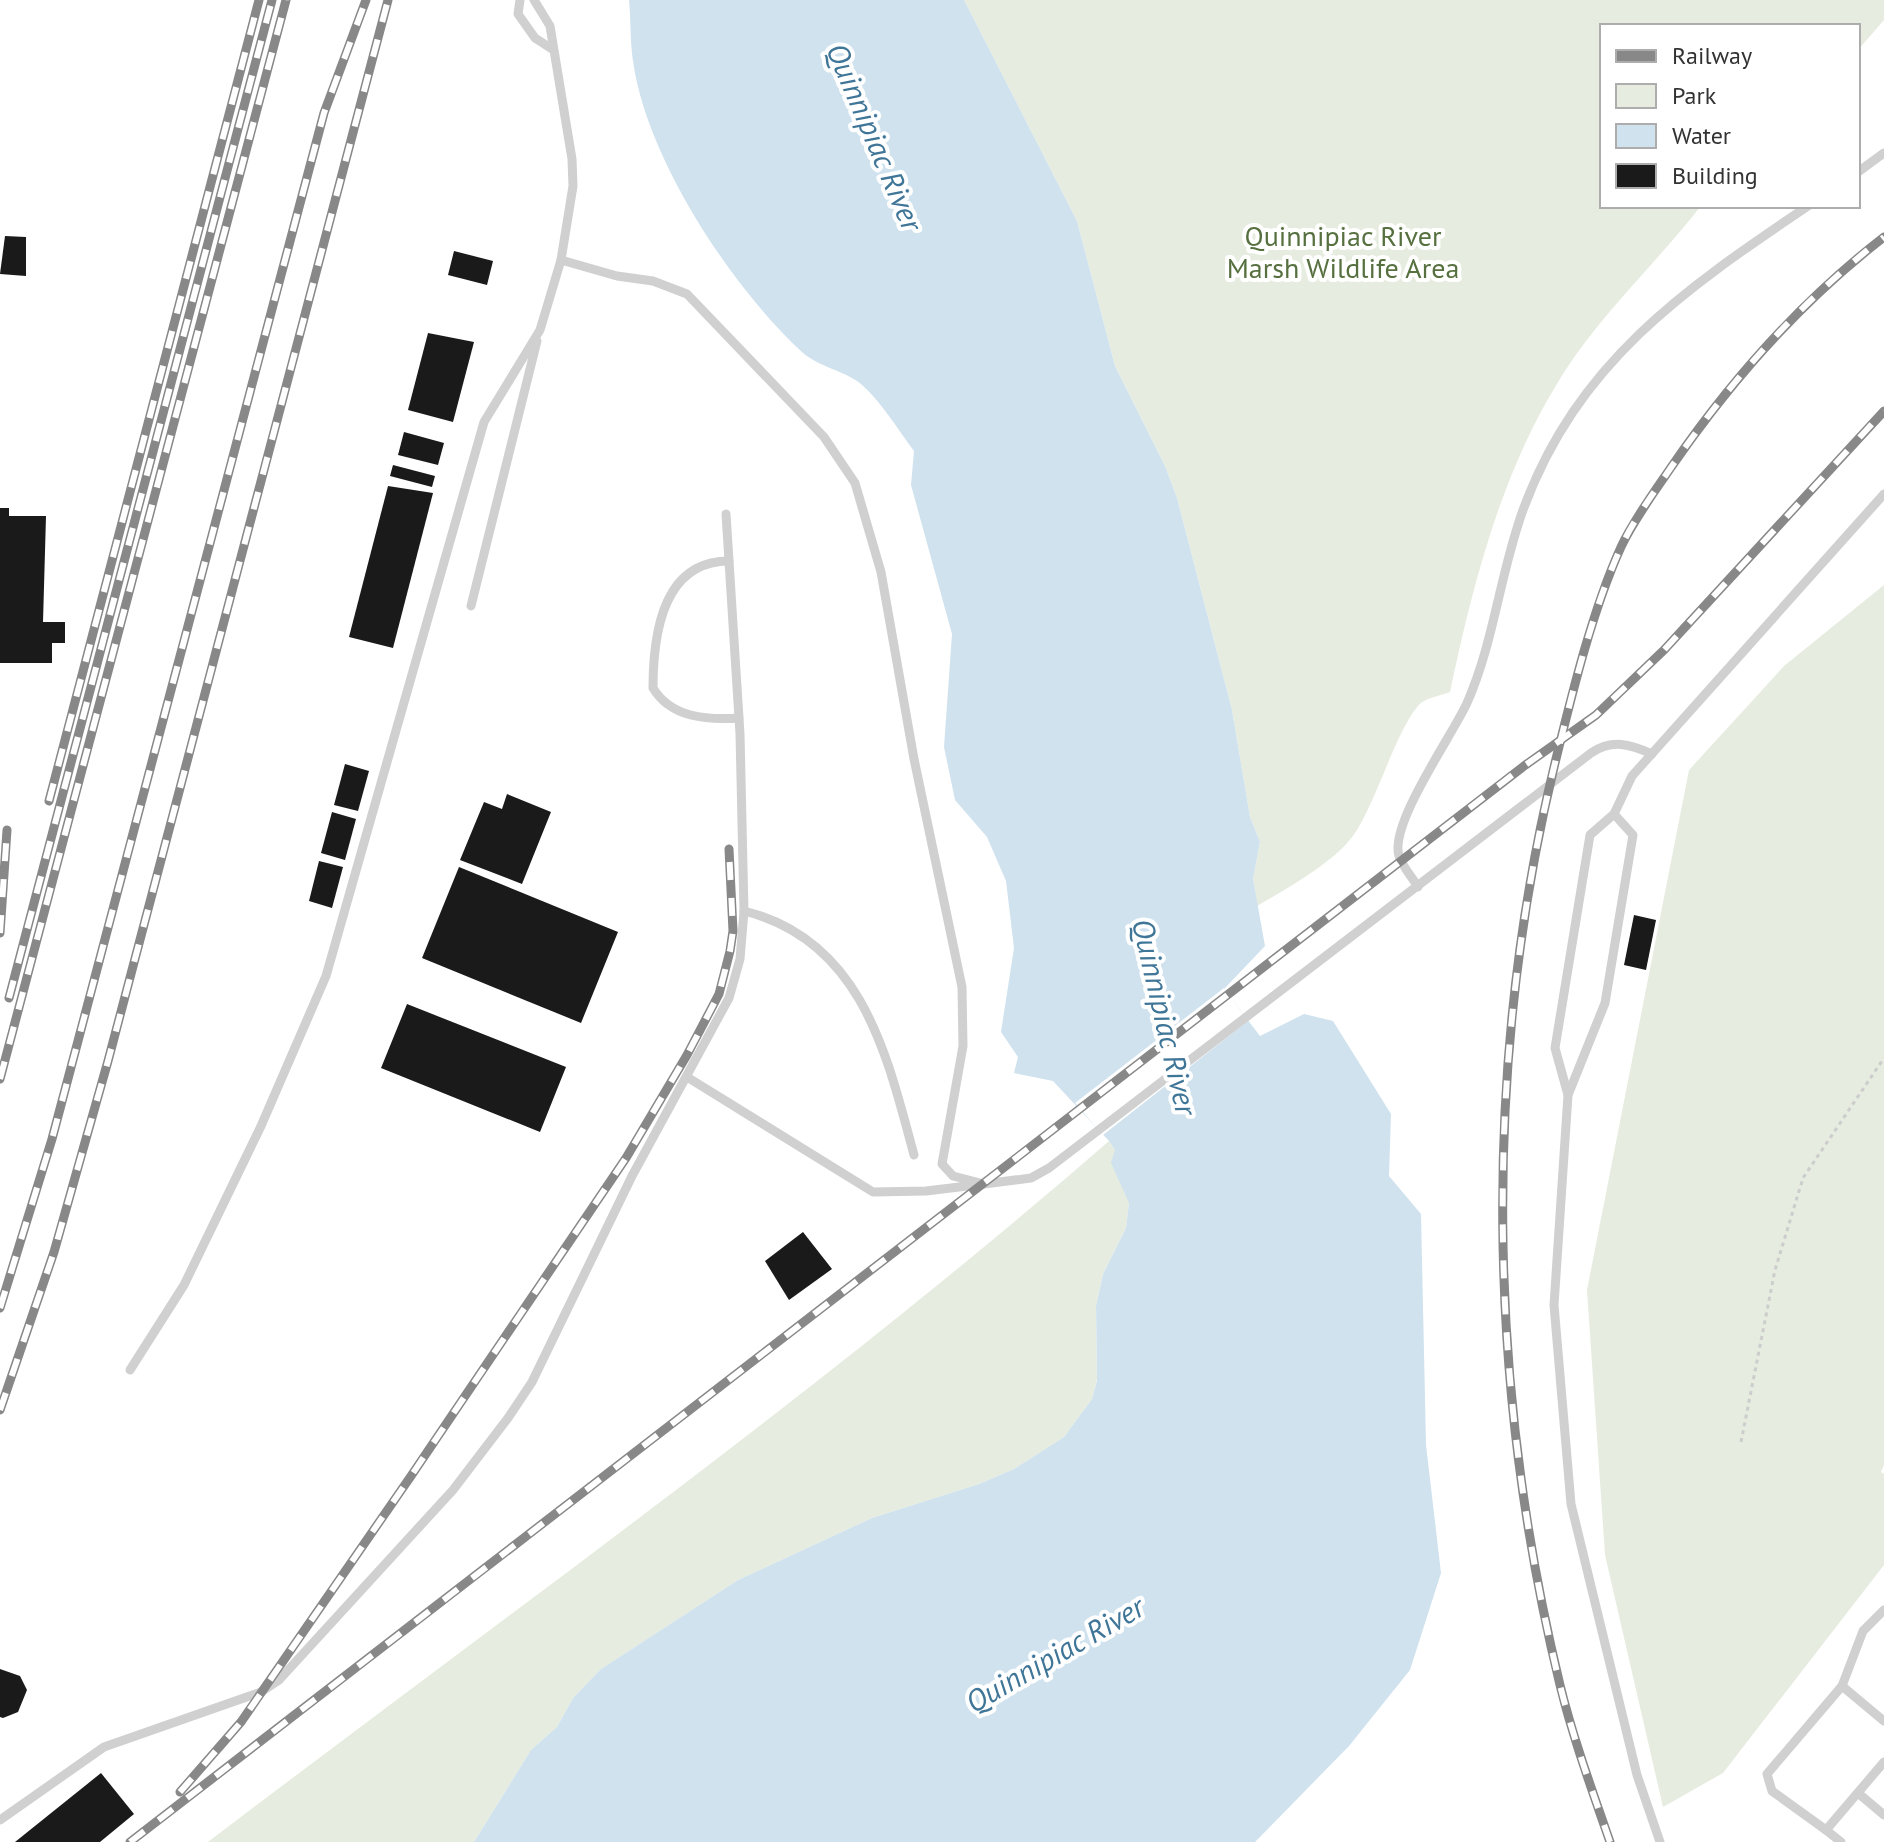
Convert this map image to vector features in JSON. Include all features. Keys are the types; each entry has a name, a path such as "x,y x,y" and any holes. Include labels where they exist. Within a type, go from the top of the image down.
{"lane":[{"path":"520,0 518,14 535,38 552,49"},
{"path":"471,606 540,330 561,260 573,186 572,159 550,26 534,0"},
{"path":"1860,171 1884,153"},
{"path":"1418,887 1399,857 1400,829 1472,690 1519,522 1552,445 1605,368 1636,334 1690,289 1805,208"},
{"path":"561,260 662,284 687,294 824,437 855,483 881,572 912,750 962,987 963,1046 942,1164 953,1176 984,1184"},
{"path":"130,1370 184,1285 261,1126 326,976 484,422 540,330"},
{"path":"1568,1095 1555,1048 1590,835 1614,814 1632,776 1884,494"},
{"path":"0,1820 92,1754 129,1737 261,1692 293,1666 453,1490 508,1418 538,1370 632,1176 735,982 744,911 739,718 726,514"},
{"path":"729,561 699,565 676,582 669,596 655,649 653,688 669,707 681,712 702,717 739,718"},
{"path":"687,1077 873,1192 926,1191 1039,1175 1602,746 1631,745 1652,754"},
{"path":"1614,814 1633,835 1605,1003 1568,1095 1554,1305 1571,1504 1637,1775 1660,1842"},
{"path":"744,911 780,923 798,935 837,970 862,1003 888,1057 914,1155"},
{"path":"1841,1842 1772,1791 1767,1774 1842,1686 1863,1631 1884,1610"},
{"path":"1842,1686 1884,1721"},
{"path":"1826,1830 1884,1762"},
{"path":"1858,1793 1884,1815"}],"path":[{"path":"1741,1442 1775,1270 1803,1178 1884,1058"}],"green space":[{"name":"Quinnipiac River Marsh Wildlife Area","path":"964,0 1884,0 1884,20 1860,48 1860,24 1600,24 1600,208 1699,208 1597,327 1567,367 1542,410 1520,454 1486,548 1450,692 1424,701 1412,713 1362,822 1344,846 1308,875 1257,906 1253,879 1260,842 1250,817 1232,710 1177,498 1165,466 1115,366 1077,221"},
{"path":"1884,585 1884,1465 1881,1472 1884,1474 1884,1565 1723,1773 1663,1807 1605,1555 1587,1290 1689,770 1784,666"},
{"path":"1109,1141 1115,1150 1129,1203 1126,1228 1103,1274 1096,1306 1097,1379 1092,1399 1064,1437 1014,1469 979,1484 872,1518 738,1580 601,1669 573,1698 557,1727 531,1750 474,1842 208,1842 777,1412 890,1324"}],"water":[{"name":"Quinnipiac River","path":"629,0 964,0 1077,221 1115,366 1165,466 1177,498 1232,710 1250,817 1260,842 1253,879 1265,946 1224,989 1260,1036 1304,1014 1333,1021 1391,1114 1389,1176 1421,1214 1426,1445 1441,1573 1410,1670 1349,1746 1255,1842 474,1842 531,1750 557,1727 573,1698 601,1669 738,1580 872,1518 979,1484 1014,1469 1064,1437 1092,1399 1097,1380 1096,1306 1103,1274 1126,1228 1129,1203 1111,1163 1115,1150 1109,1141 1053,1081 1014,1073 1018,1057 1001,1032 1014,948 1006,881 987,837 955,800 944,747 952,634 911,485 914,451 861,384 808,357 775,325 747,293 696,218 673,178 641,98 632,53"}],"pier":[{"path":"1224,988 1248,1021 1103,1135 1075,1103"}],"building":[{"path":"5,236 26,237 26,276 0,274"},
{"path":"454,251 493,261 487,285 448,275"},
{"path":"428,333 474,342 453,422 408,410"},
{"path":"404,432 444,443 438,465 398,455"},
{"path":"393,465 435,476 432,487 390,476"},
{"path":"388,486 433,493 393,648 349,637"},
{"path":"0,508 9,508 9,516 46,516 43,622 65,622 65,643 52,643 52,663 0,663"},
{"path":"345,764 369,771 358,811 334,805"},
{"path":"507,794 551,812 522,884 460,860 484,802 502,809"},
{"path":"332,812 356,819 345,860 321,853"},
{"path":"319,861 343,867 332,908 309,901"},
{"path":"459,867 618,932 581,1023 422,958"},
{"path":"1634,915 1656,920 1646,970 1624,965"},
{"path":"407,1004 566,1067 540,1132 381,1068"},
{"path":"803,1232 832,1269 789,1300 765,1261"},
{"path":"0,1669 20,1676 27,1690 18,1712 3,1718 0,1717"},
{"path":"101,1773 134,1814 100,1842 15,1842"}],"railway":[{"path":"49,801 259,0"},
{"path":"9,998 272,0"},
{"path":"0,1079 286,0"},
{"path":"0,1308 52,1139 324,113 366,0"},
{"path":"0,1410 54,1252 108,1061 388,0"},
{"path":"1610,1842 1565,1705 1536,1571 1518,1456 1507,1340 1503,1224 1505,1108 1515,992 1531,877 1555,763 1584,653 1601,598 1626,537 1695,434 1743,372 1824,288 1884,237"},
{"path":"130,1842 1524,766 1596,715 1664,650 1884,411"},
{"path":"0,933 7,830"},
{"path":"180,1792 241,1722 411,1476 626,1158 687,1055 719,994 730,951 733,931 729,849"}]}
